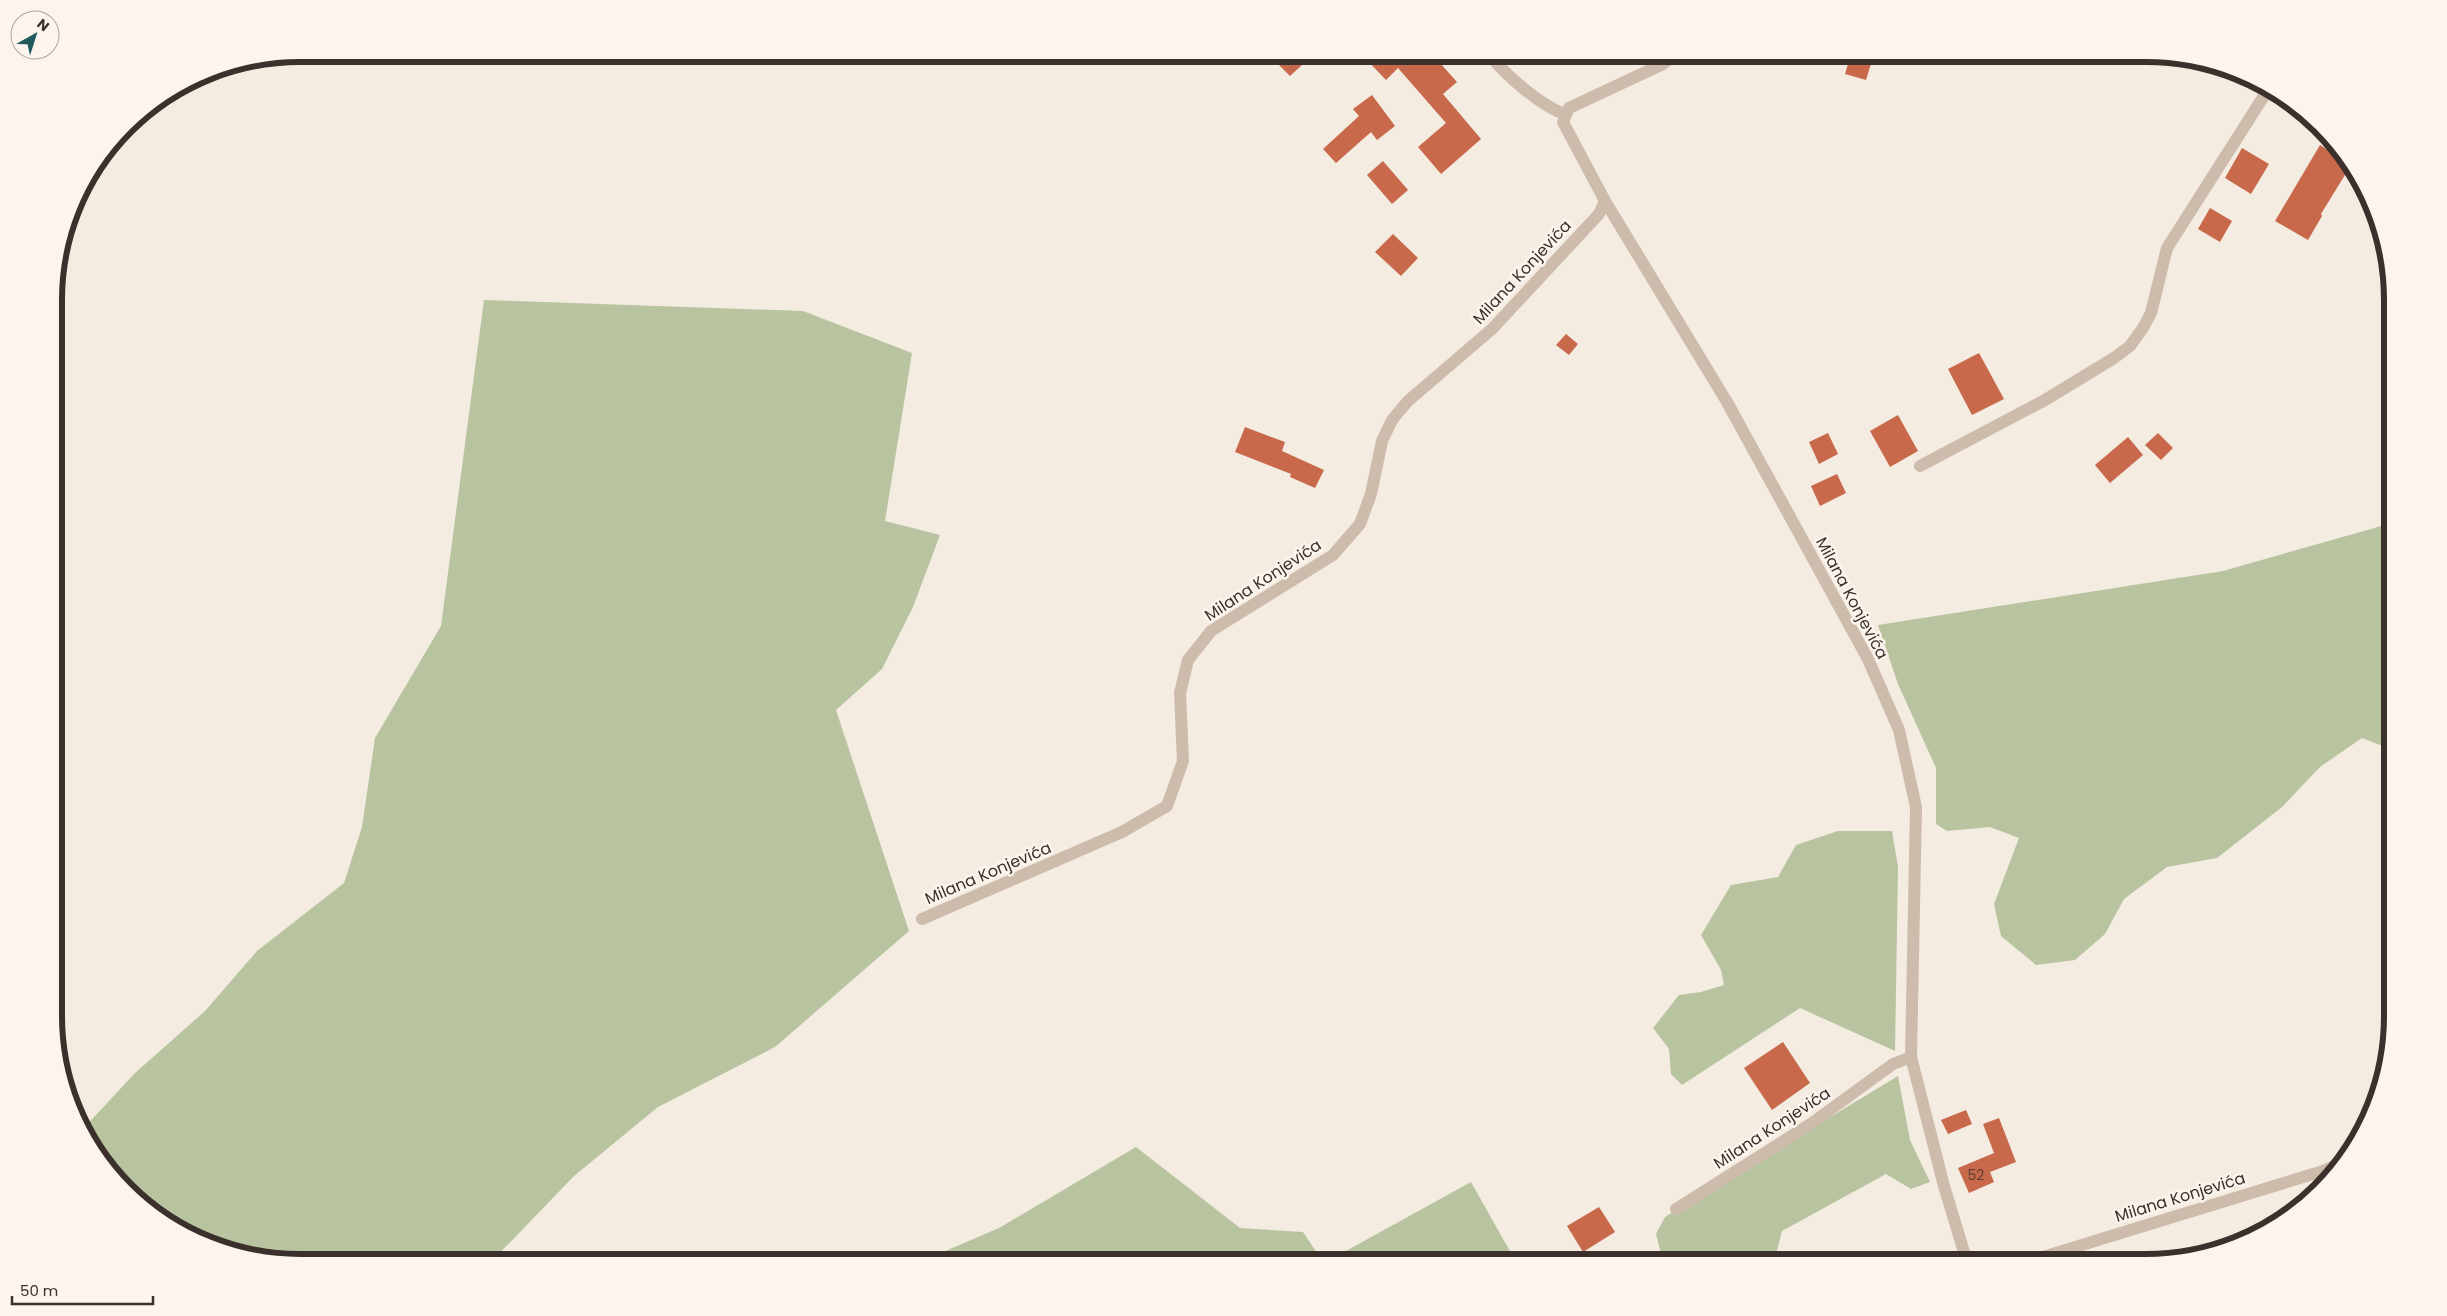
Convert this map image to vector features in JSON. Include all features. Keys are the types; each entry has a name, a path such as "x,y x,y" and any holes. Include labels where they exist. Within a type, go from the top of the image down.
{"street":[{"path":"1496,62 1502,70 1554,110 1564,114 1569,108 1666,62"},
{"path":"1920,466 2045,400 2114,358 2130,346 2144,328 2151,313 2168,248 2265,94"},
{"name":"Milana Konjevića","path":"1564,114 1562,122 1605,201 1727,402 1868,659 1899,730 1916,807 1911,1057 1944,1186 1965,1254"},
{"name":"Milana Konjevića","path":"922,919 1122,832 1167,806 1183,761 1180,693 1188,660 1211,631 1333,554 1360,524 1371,494 1382,442 1392,420 1408,401 1492,329 1599,214 1605,201"},
{"name":"Milana Konjevića","path":"1676,1209 1812,1123 1893,1064 1911,1057"},
{"name":"Milana Konjevića","path":"2052,1254 2328,1168"}],"green space":[{"path":"484,300 803,311 912,353 885,521 940,535 913,607 882,669 836,710 909,931 775,1047 658,1107 574,1176 499,1254 301,1254 254,1249 224,1241 182,1222 132,1184 103,1148 88,1123 134,1074 205,1011 257,951 344,883 362,827 375,738 441,626"},
{"path":"2384,525 2384,747 2362,738 2320,767 2282,807 2217,858 2167,867 2124,899 2105,934 2075,960 2036,965 2001,936 1994,904 2019,838 1990,827 1947,831 1936,824 1936,768 1898,684 1878,625 2223,571"},
{"path":"1838,831 1892,831 1898,867 1895,1051 1800,1008 1682,1085 1671,1074 1669,1049 1653,1028 1679,995 1701,992 1724,985 1721,970 1701,935 1731,885 1778,877 1796,845"},
{"path":"1898,1076 1910,1140 1930,1182 1911,1189 1886,1174 1782,1231 1776,1254 1661,1254 1656,1234 1665,1217"},
{"path":"1136,1147 1240,1228 1303,1232 1318,1254 939,1254 999,1228"},
{"path":"1471,1182 1512,1254 1340,1254"}],"building":[{"path":"1276,62 1305,62 1290,76"},
{"path":"1369,62 1439,62 1457,82 1443,94 1481,139 1441,174 1418,147 1446,123 1398,68 1386,80"},
{"path":"1849,62 1872,62 1866,80 1845,74"},
{"path":"1372,95 1395,126 1377,140 1371,132 1336,163 1323,149 1359,116 1353,109"},
{"path":"2320,145 2333,153 2347,172 2321,214 2322,216 2308,240 2275,221"},
{"path":"2242,148 2269,164 2251,194 2225,178"},
{"path":"1383,161 1408,190 1392,204 1367,175"},
{"path":"2210,208 2232,221 2220,242 2198,229"},
{"path":"1393,234 1418,258 1401,276 1375,252"},
{"path":"1566,334 1578,344 1569,355 1556,345"},
{"path":"1979,353 2004,399 1972,415 1948,369"},
{"path":"1898,415 1918,451 1890,467 1870,431"},
{"path":"1245,427 1285,442 1282,451 1324,470 1315,488 1290,477 1291,474 1235,452"},
{"path":"1828,433 1838,454 1819,464 1809,442"},
{"path":"2158,433 2173,448 2161,460 2145,445"},
{"path":"2128,437 2143,455 2110,483 2095,465"},
{"path":"1837,474 1846,493 1820,506 1811,486"},
{"path":"1783,1042 1810,1083 1772,1110 1744,1068"},
{"path":"1966,1110 1972,1124 1948,1134 1941,1120"},
{"path":"1999,1118 2016,1162 1990,1172 1994,1182 1969,1193 1958,1168 1994,1153 1983,1124"},
{"path":"1599,1207 1615,1232 1583,1252 1567,1226"}]}
